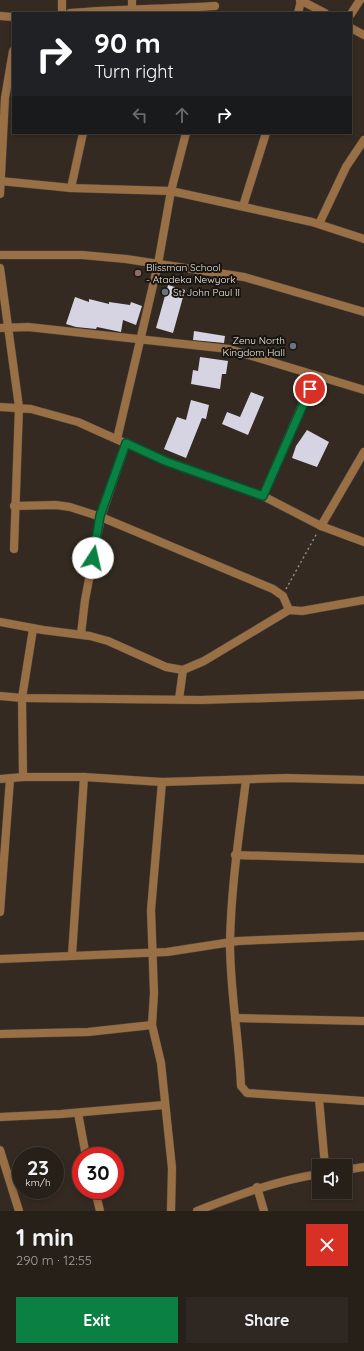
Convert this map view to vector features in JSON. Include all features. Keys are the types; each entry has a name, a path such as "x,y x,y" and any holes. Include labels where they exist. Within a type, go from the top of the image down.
{"street":[{"path":"62,0 62,12"},
{"path":"132,0 132,9"},
{"path":"298,12 301,0 323,12"},
{"path":"352,12 360,0"},
{"path":"99,12 132,9 215,6"},
{"path":"0,16 12,17"},
{"path":"352,29 364,35"},
{"path":"0,194 2,98 12,54"},
{"path":"71,188 83,134"},
{"path":"117,439 158,264 171,191 186,134"},
{"path":"243,206 266,134"},
{"path":"319,224 346,167 364,140"},
{"path":"0,181 71,188 171,191 319,224 364,239"},
{"path":"0,255 82,255 158,264 244,277 364,312"},
{"path":"0,268 19,407 14,506 14,549"},
{"path":"0,328 32,328 229,349 364,390"},
{"path":"263,496 315,375"},
{"path":"0,407 19,407 59,416 117,439 165,461 263,496 321,526 364,542"},
{"path":"82,634 85,600 100,516 126,443"},
{"path":"321,526 364,452"},
{"path":"14,506 56,505 70,507 100,516 273,589 283,596 289,610"},
{"path":"0,622 33,629 82,634 108,641 166,667 183,670 204,661 289,610 302,611 364,600"},
{"path":"23,777 22,698 33,629"},
{"path":"179,699 183,670"},
{"path":"0,696 22,698 200,700 364,694"},
{"path":"0,779 23,777 84,777 162,782 286,778 364,780"},
{"path":"72,955 84,777"},
{"path":"0,912 10,779"},
{"path":"246,780 232,885 230,943 232,996 241,1086 247,1093 364,1102"},
{"path":"162,782 151,910 154,993 152,1025 161,1063 164,1105 172,1168 171,1211"},
{"path":"235,855 364,859"},
{"path":"0,960 72,955 167,952 230,943 364,936"},
{"path":"235,1018 364,1021"},
{"path":"0,1034 88,1032 152,1025"},
{"path":"319,1099 324,1159"},
{"path":"0,1117 78,1113 164,1105"},
{"path":"78,1113 84,1147"},
{"path":"0,1150 19,1211"},
{"path":"352,1169 364,1167"},
{"path":"197,1211 257,1187 312,1175"},
{"path":"257,1187 264,1211"},
{"path":"97,1199 100,1211"}],"path":[{"path":"283,596 321,526"}],"building":[{"path":"168,285 185,290 173,333 156,328"},
{"path":"75,297 89,302 89,299 109,304 109,302 130,305 131,302 142,306 136,325 123,320 121,332 97,327 96,329 76,327 66,324"},
{"path":"194,331 225,336 224,343 193,340"},
{"path":"200,357 228,361 226,374 222,374 220,389 191,384 193,370 198,371"},
{"path":"251,392 264,397 248,435 222,424 227,412 240,417"},
{"path":"191,400 209,405 206,419 202,418 186,458 164,449 177,417 186,420"},
{"path":"307,430 329,442 317,467 292,458 296,446"}],"place":[{"name":"Blissman School - Atadeka Newyork","path":"138,273"},
{"name":"St. John Paul II","path":"165,292"},
{"name":"Zenu North Kingdom Hall","path":"293,346"}],"route":[{"path":"93,558 100,516 126,443 165,461 263,496 310,389"}]}
